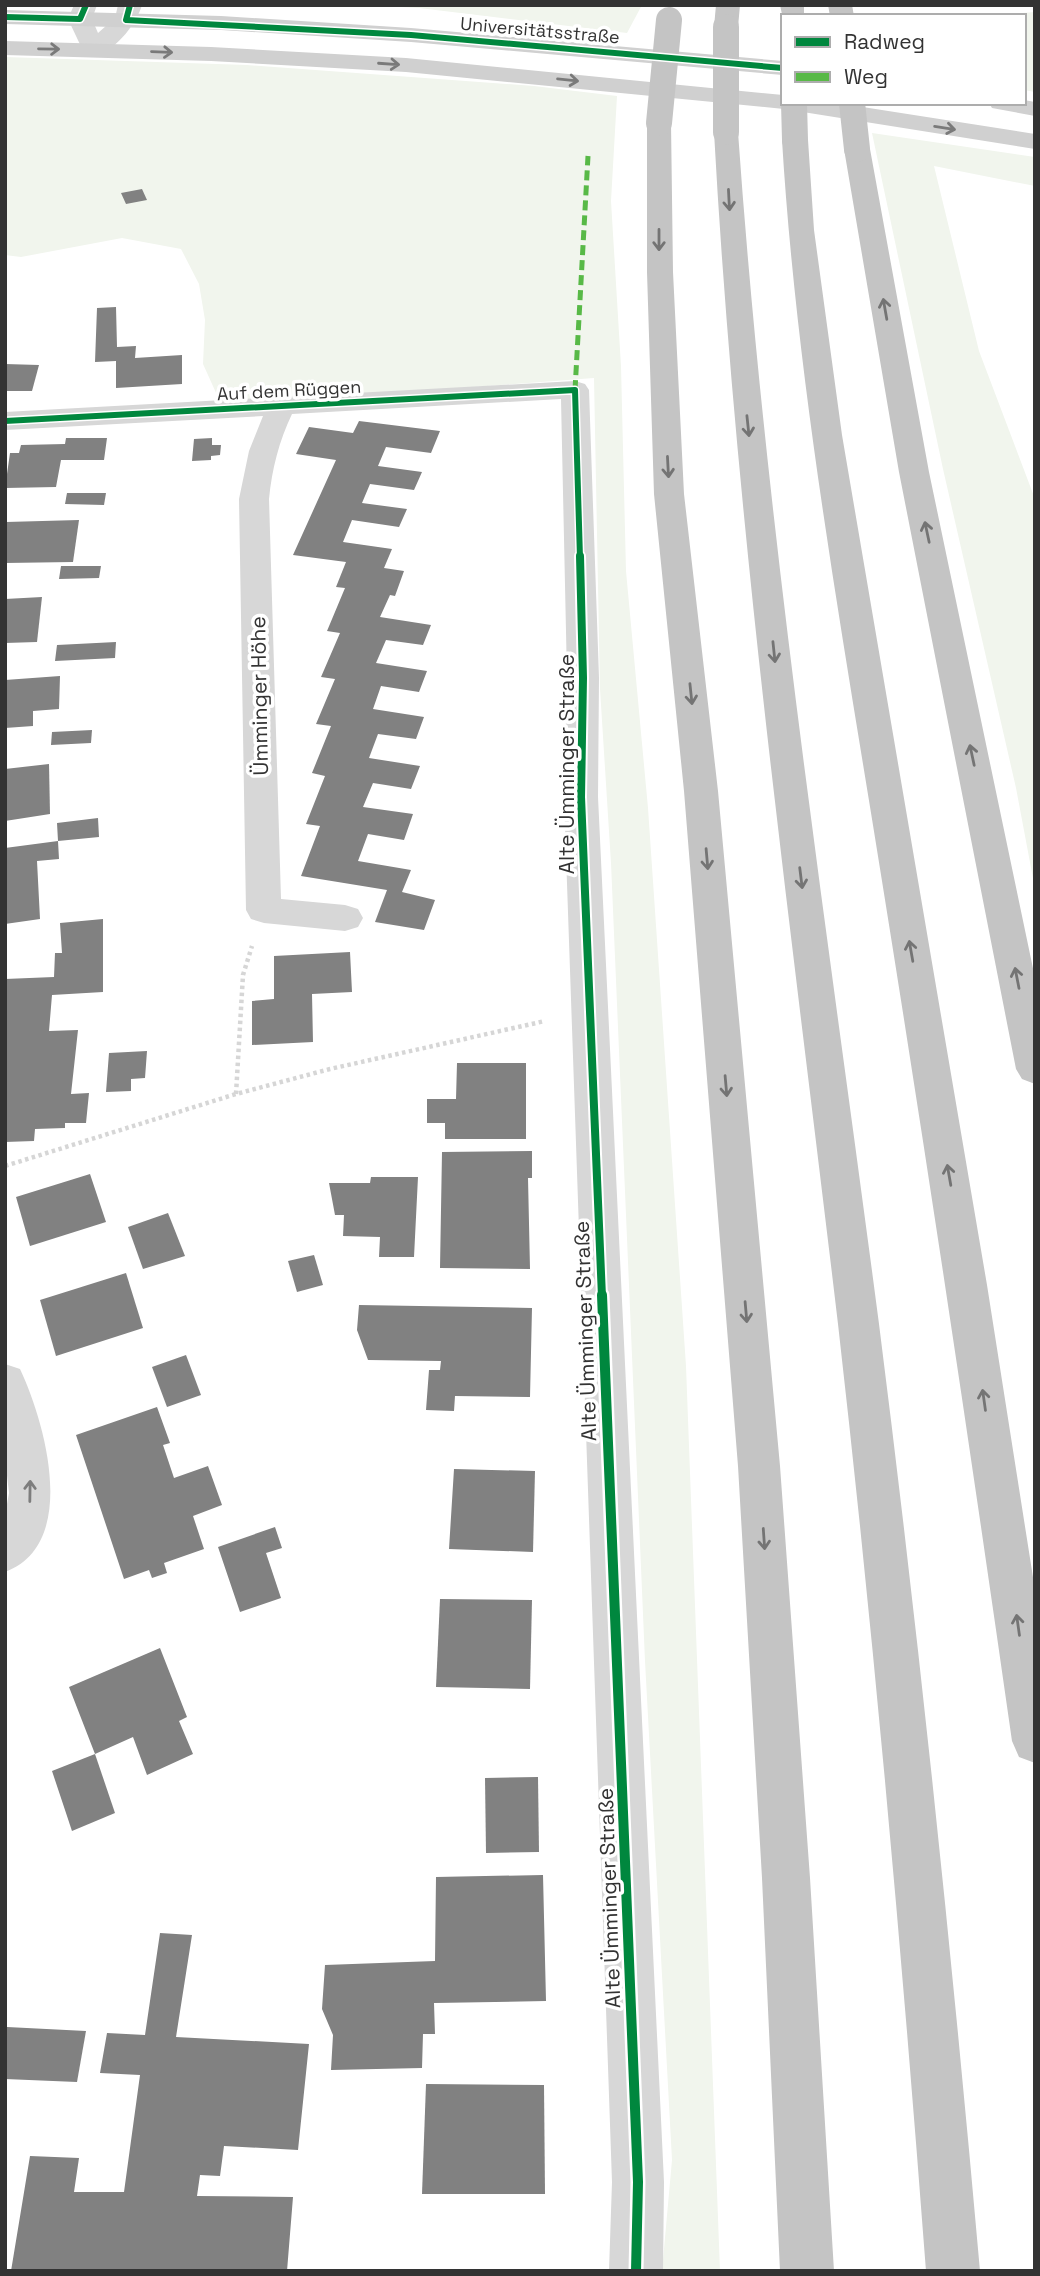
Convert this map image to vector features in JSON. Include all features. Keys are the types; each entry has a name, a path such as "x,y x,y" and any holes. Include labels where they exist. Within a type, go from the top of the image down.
{"highway":[{"path":"670,13 659,123 660,272 670,494 701,791 758,1452 786,1878 807,2271"},
{"path":"727,16 726,132 733,279 787,765 860,1339 929,1972 953,2271"},
{"path":"791,105 802,230 828,435 967,1285 1035,1741"},
{"path":"852,105 857,149 914,471 1035,1069"}],"main road":[{"name":"Universitätsstraße","path":"5,17 83,12 128,13 781,68"},
{"path":"5,48 406,65 781,102"},
{"path":"804,105 1035,142"},
{"path":"1012,105 1035,109"}],"street":[{"path":"83,12 93,50"},
{"path":"93,50 128,13"},
{"name":"Auf dem Rüggen","path":"5,421 575,390"},
{"name":"Alte Ümminger Straße","path":"575,390 583,678 581,797 638,2182 636,2271"},
{"name":"Ümminger Höhe","path":"264,910 254,499 260,457 268,433 282,406"},
{"path":"264,910 345,918"},
{"path":"5,1382 28,1460 30,1483 29,1505 22,1527 14,1544 5,1552"}],"path":[{"path":"236,1094 243,975 264,910"},
{"path":"5,1166 236,1094 402,1051 549,1020"}],"shaded area":[{"path":"363,5 642,5 627,33 419,8"},
{"path":"1035,12 1035,92 1026,90 1026,14 1010,14"},
{"path":"5,57 247,65 534,86 617,96 611,201 621,366 626,571 648,808 686,1366 720,2271 662,2271 672,2160 645,1661 611,863 600,689 594,378 262,403 217,395 203,364 205,320 199,284 181,249 122,238 21,257 5,255"},
{"path":"872,133 1035,157 1035,186 934,166 979,351 1035,499 1035,889 1016,788 943,469"}],"building":[{"path":"142,189 147,200 126,204 121,193"},
{"path":"116,307 117,347 136,346 135,358 182,355 182,384 116,388 116,361 95,362 97,308"},
{"path":"5,364 39,365 32,391 5,391"},
{"path":"359,421 440,431 431,453 386,447 378,466 422,472 414,490 370,484 362,503 407,509 399,527 352,520 343,542 392,549 384,568 404,571 395,596 390,595 380,617 431,625 423,645 386,640 376,663 427,671 419,692 381,686 373,709 424,717 416,739 378,734 369,758 420,766 411,789 373,783 363,807 413,814 404,840 368,834 358,861 411,870 402,892 435,900 424,930 375,922 387,890 301,876 320,826 306,824 325,776 312,773 331,726 316,724 335,679 321,677 340,633 327,631 345,588 336,587 346,562 293,555 336,460 296,454 309,427 353,433"},
{"path":"66,438 107,438 104,460 61,460 56,487 5,488 10,453 19,453 21,445 65,444"},
{"path":"212,438 212,445 221,445 220,455 211,456 211,460 192,461 194,439"},
{"path":"67,493 106,493 104,505 65,504"},
{"path":"79,520 73,562 5,563 6,522"},
{"path":"61,566 101,566 99,578 59,579"},
{"path":"42,597 37,642 5,643 5,599"},
{"path":"116,642 115,658 55,661 57,645"},
{"path":"60,676 59,709 33,711 33,726 5,728 5,680"},
{"path":"92,730 91,743 51,745 52,732"},
{"path":"49,764 50,814 5,821 5,769"},
{"path":"98,818 99,837 58,841 57,823"},
{"path":"58,841 59,859 37,861 40,919 5,924 5,848"},
{"path":"103,919 103,992 52,995 49,1031 78,1030 71,1094 89,1093 86,1123 65,1123 65,1128 35,1129 34,1141 5,1142 5,979 54,977 55,953 62,953 60,923"},
{"path":"350,952 352,992 312,994 313,1042 252,1045 252,1001 274,999 274,956"},
{"path":"147,1051 145,1078 131,1079 131,1091 106,1092 109,1053"},
{"path":"457,1063 526,1063 526,1139 445,1139 445,1123 427,1123 427,1099 456,1099"},
{"path":"532,1151 532,1178 528,1178 530,1269 440,1268 442,1152"},
{"path":"90,1174 106,1222 30,1246 16,1197"},
{"path":"371,1177 418,1177 414,1257 379,1257 380,1237 343,1236 344,1215 335,1215 329,1183 370,1183"},
{"path":"168,1213 185,1256 143,1269 128,1227"},
{"path":"314,1255 323,1285 297,1292 288,1261"},
{"path":"126,1273 143,1328 56,1356 40,1300"},
{"path":"359,1305 532,1308 530,1397 455,1396 454,1411 426,1410 429,1370 440,1370 441,1361 368,1360 357,1330"},
{"path":"186,1355 201,1395 167,1407 152,1367"},
{"path":"157,1407 170,1443 163,1445 174,1478 208,1466 222,1505 193,1516 204,1549 164,1563 167,1573 152,1578 149,1570 124,1579 76,1435"},
{"path":"454,1469 535,1471 533,1552 449,1549"},
{"path":"275,1527 282,1548 266,1553 281,1598 240,1612 218,1547"},
{"path":"440,1599 532,1600 530,1689 436,1687"},
{"path":"160,1648 187,1717 179,1721 193,1754 147,1775 133,1737 95,1754 69,1687"},
{"path":"95,1754 115,1813 72,1831 52,1771"},
{"path":"538,1777 539,1852 486,1853 485,1778"},
{"path":"543,1875 546,2001 434,2003 435,2034 423,2034 422,2068 331,2070 333,2035 322,2009 325,1965 435,1961 436,1877"},
{"path":"160,1933 192,1935 176,2037 309,2044 298,2150 224,2146 220,2176 200,2175 197,2196 293,2197 287,2271 11,2271 30,2156 79,2158 74,2192 124,2192 140,2075 100,2073 107,2033 145,2035"},
{"path":"7,2027 86,2031 77,2082 5,2079"},
{"path":"426,2084 544,2085 545,2194 422,2194"}],"marked path":[{"path":"575,390 588,156"}],"cycle path":[{"path":"5,17 80,19 86,5"},
{"path":"130,5 126,20 411,35 781,68"},
{"path":"5,421 575,390 583,678 581,797 638,2182 636,2271"}]}
